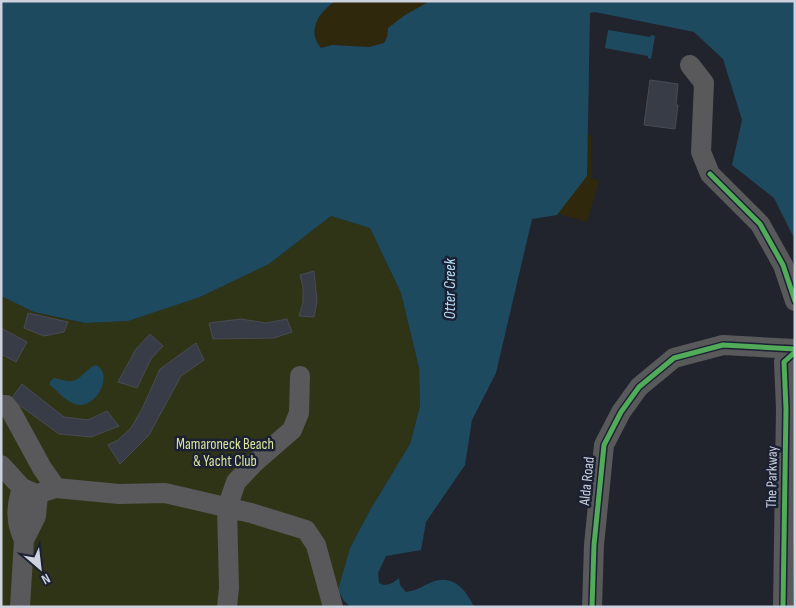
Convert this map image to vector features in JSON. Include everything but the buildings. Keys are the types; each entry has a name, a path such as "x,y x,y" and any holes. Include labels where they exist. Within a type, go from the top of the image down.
{"street":[{"path":"690,65 704,83 701,152 710,174 760,224 783,265 795,301"},
{"name":"Alda Road","path":"592,607 594,545 604,445 621,412 639,386 674,358 723,345 795,350"},
{"name":"The Parkway","path":"782,607 786,409 784,362 795,350"},
{"path":"228,607 227,508 236,482 254,463 292,430 299,413 300,376"},
{"path":"1,405 6,405 12,413 42,468 39,491 16,507 20,530 24,540 20,607"},
{"path":"1,465 39,491"},
{"path":"1,512 39,491 120,494 165,493 251,513 306,530 316,545 332,607"}],"green space":[{"name":"Mamaroneck Beach & Yacht Club","path":"331,216 370,228 401,293 419,368 420,406 410,444 369,512 350,548 334,607 1,607 1,296 34,312 84,323 128,321 200,297 269,264"}],"sand":[{"path":"336,1 430,1 389,28 384,43 369,47 332,45 320,48 315,37 315,26 327,7"},
{"path":"584,131 591,136 591,178 599,181 587,222 546,210"}],"water":[{"name":"Otter Creek","path":"1,1 336,1 327,7 315,26 315,37 321,48 332,45 369,47 384,43 388,28 405,15 430,1 795,1 795,236 793,236 774,198 732,165 742,120 723,59 694,32 595,12 590,13 587,176 557,215 532,219 496,373 472,420 465,465 426,522 421,550 386,556 378,573 379,583 389,584 399,578 400,585 406,592 435,581 449,580 464,591 474,607 351,607 344,601 338,590 350,548 369,512 410,444 420,406 419,368 401,293 370,228 331,216 269,264 200,297 128,321 85,323 34,312 1,296"},
{"path":"608,30 650,37 651,35 655,36 651,59 648,56 605,48"},
{"path":"96,365 104,376 103,384 100,392 88,403 80,405 72,403 50,385 54,378 67,381 75,380"}],"cycle path":[{"path":"710,174 760,224 783,265 795,301"},
{"path":"592,607 594,545 604,445 621,412 639,387 674,358 723,345 795,349"},
{"path":"783,607 786,409 784,362 795,352"}]}
